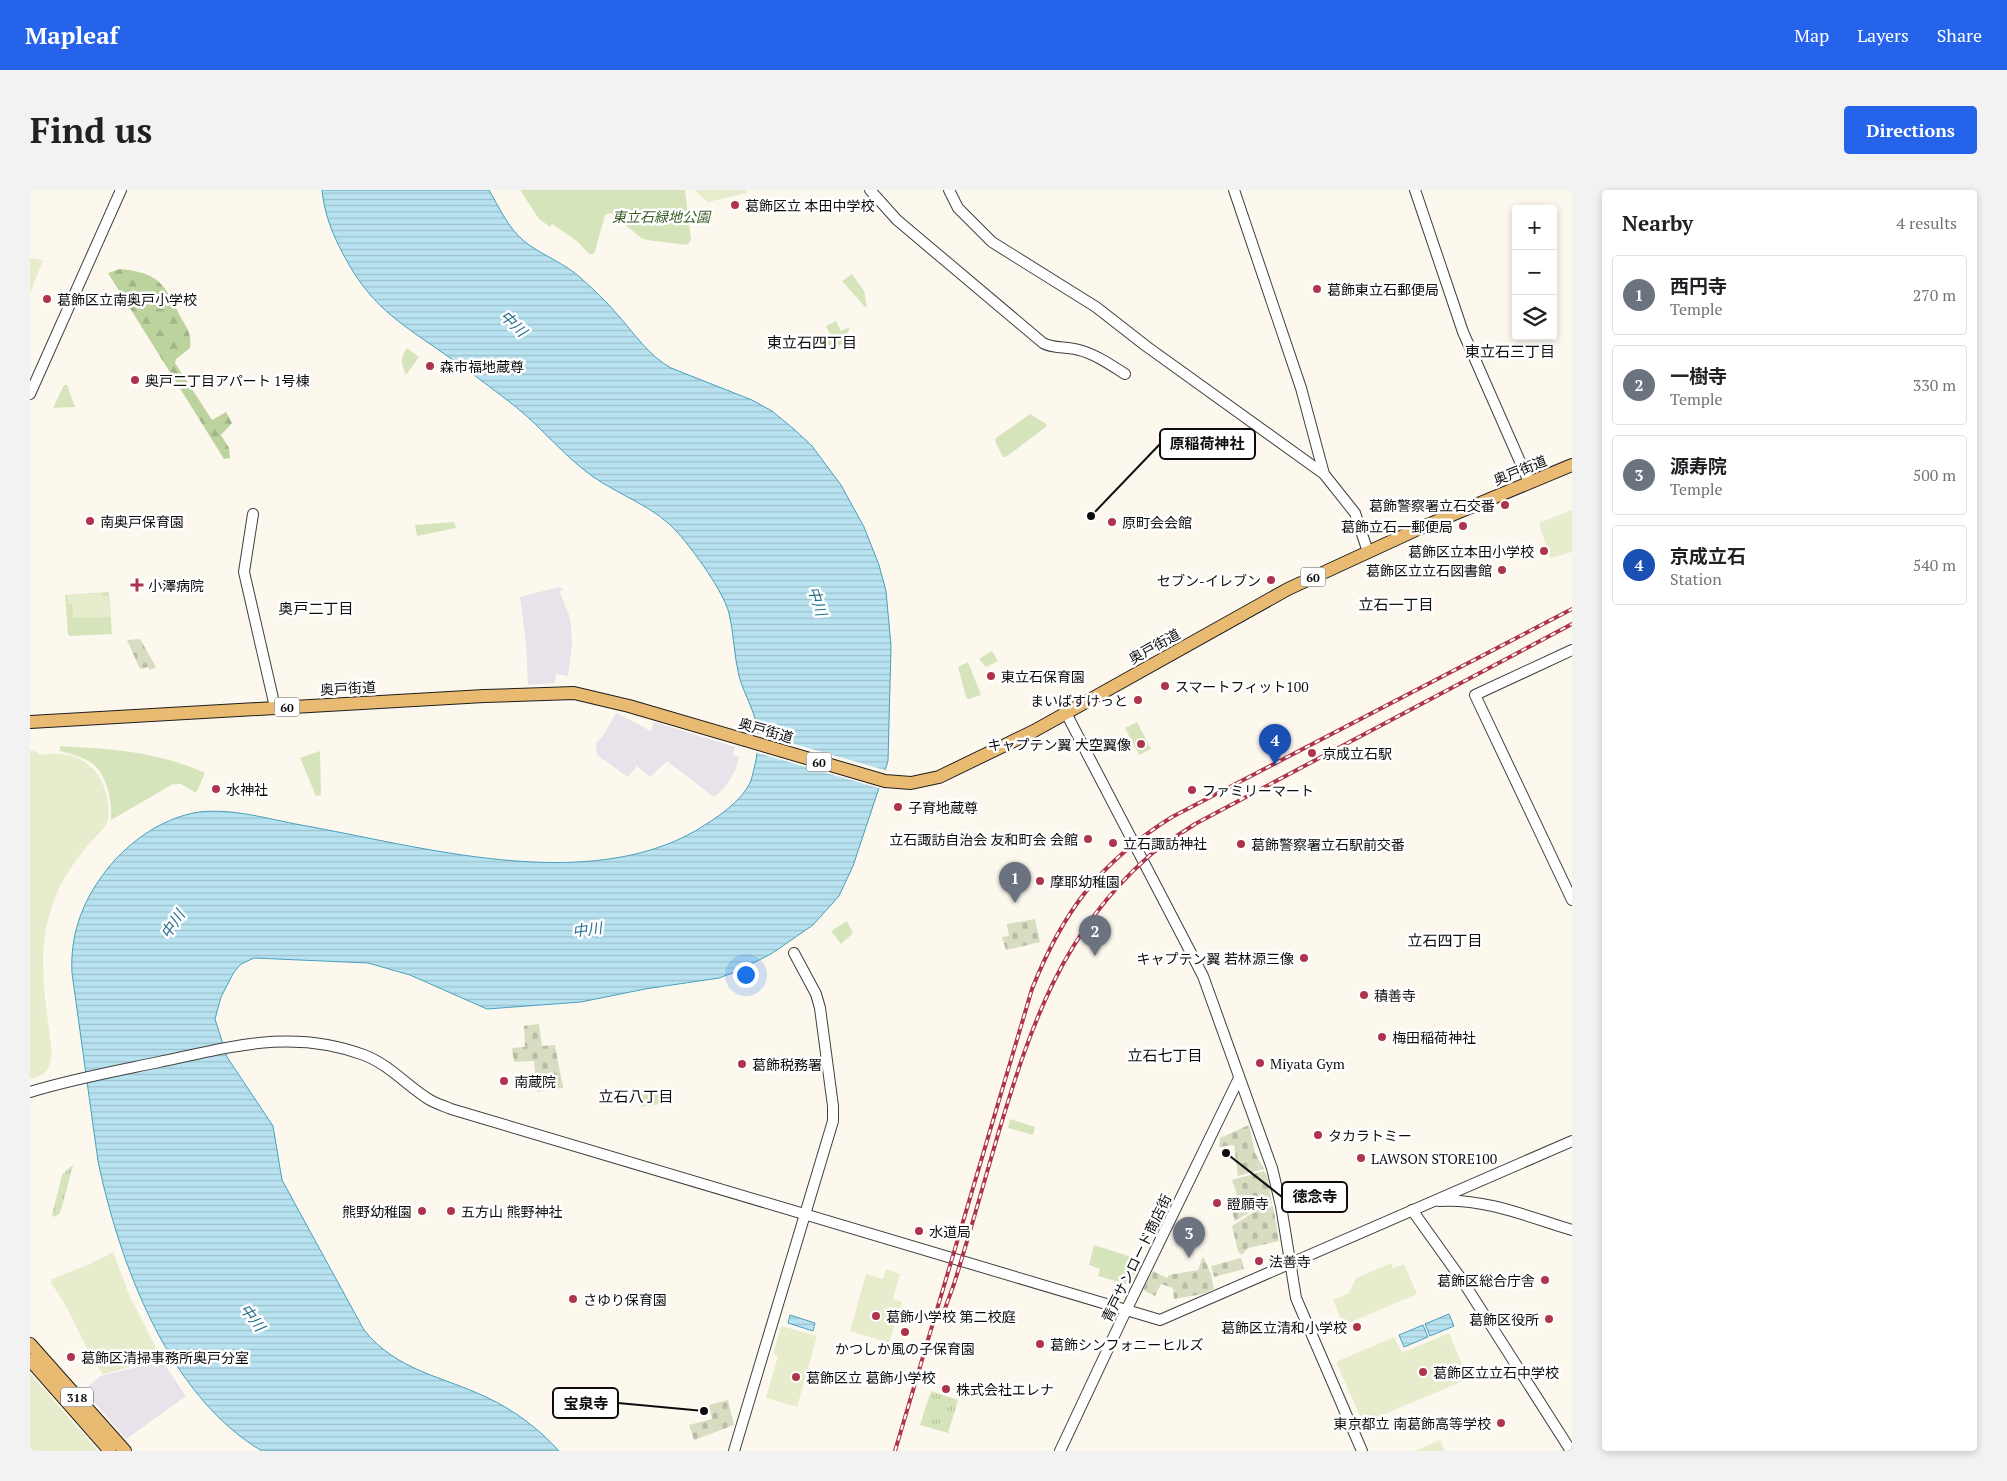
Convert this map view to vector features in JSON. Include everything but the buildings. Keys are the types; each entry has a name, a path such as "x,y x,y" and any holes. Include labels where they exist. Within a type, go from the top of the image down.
{"main road":[{"name":"奥戸街道","path":"30,722 543,693 574,693 602,699 885,781 912,783 938,777 1066,713 1280,593 1368,552 1572,465"},
{"name":"318","path":"30,1344 124,1451"},
{"name":"318","path":"30,1360 110,1451"}],"street":[{"path":"30,394 121,190"},
{"path":"870,190 897,220 1043,343 1048,346 1066,347 1082,351 1125,374"},
{"path":"949,190 958,208 992,242 1090,303 1146,346 1324,474 1355,513 1368,552"},
{"path":"1234,190 1301,388 1324,474"},
{"path":"1415,190 1463,332 1529,482"},
{"path":"253,514 244,572 275,708"},
{"path":"1572,650 1475,695 1572,900"},
{"path":"1066,713 1203,976 1272,1168 1281,1206 1299,1308 1362,1451"},
{"path":"734,1451 834,1113 820,1008 816,994 794,953"},
{"path":"30,1092 84,1077 261,1041 311,1042 352,1051 384,1065 430,1100 451,1109 1160,1320 1572,1141"},
{"name":"青戸サンロード商店街","path":"1060,1451 1126,1310 1239,1078"},
{"path":"1434,1202 1458,1201 1479,1203 1572,1230"},
{"path":"1412,1210 1462,1280 1571,1451"}],"shaded area":[{"path":"559,587 564,590 560,591 560,593 569,615 571,626 572,646 568,676 556,674 555,683 528,685 526,642 520,597"},
{"path":"616,713 651,731 654,722 735,747 733,755 739,757 735,771 726,786 714,797 667,761 650,777 637,766 628,777 597,755 596,743 603,736"},
{"path":"162,1361 186,1396 126,1439 84,1390 100,1376"}],"green space":[{"name":"東立石緑地公園","path":"520,190 685,190 691,240 687,245 641,238 611,213 605,215 594,254 589,254 577,241 552,224 550,227 539,219"},
{"path":"696,190 747,190 747,193 708,202"},
{"path":"30,258 43,260 30,294"},
{"path":"120,269 144,273 152,277 159,282 169,295 190,335 190,348 176,359 175,363 212,420 226,412 232,423 221,435 229,448 230,458 224,459 108,273"},
{"path":"852,274 864,291 867,307 842,281"},
{"path":"836,321 841,331 850,327 843,343 831,350 825,339 831,336 826,326"},
{"path":"407,348 419,357 406,375 402,361"},
{"path":"64,385 67,385 75,407 53,408"},
{"path":"1030,414 1047,426 1006,457 1003,457 995,441 996,438"},
{"path":"1572,510 1572,552 1550,558 1539,523"},
{"path":"454,522 456,528 417,536 415,525"},
{"path":"109,592 112,634 70,636 68,634 65,595"},
{"path":"101,593 102,596 109,596 110,617 73,618 72,604 68,604 68,595"},
{"path":"140,639 156,667 150,670 148,667 140,669 127,640"},
{"path":"992,651 998,661 986,667 979,659"},
{"path":"968,662 981,695 968,699 958,667"},
{"path":"1137,722 1151,749 1139,755 1125,728"},
{"path":"60,746 134,752 169,760 205,773 196,793 181,784 173,784 111,820 108,790 98,769 85,759 60,751"},
{"path":"33,750 40,755 64,754 84,761 92,767 104,786 109,811 105,827 91,841 72,867 58,891 51,909 46,927 43,962 45,998 52,1052 47,1070 30,1079 30,751"},
{"path":"320,751 321,795 316,796 300,758"},
{"path":"1035,919 1040,942 1006,950 1002,937 1009,936 1007,924"},
{"path":"847,921 853,933 841,944 831,931"},
{"path":"539,1024 542,1046 555,1045 563,1088 537,1092 534,1061 514,1062 512,1048 525,1047 524,1026"},
{"path":"668,1087 672,1102 641,1107 638,1094"},
{"path":"1010,1119 1035,1127 1033,1135 1008,1128"},
{"path":"1249,1125 1255,1153 1264,1169 1238,1176 1234,1145 1219,1147 1220,1138"},
{"path":"73,1166 61,1210 54,1217 52,1215 62,1175"},
{"path":"1264,1171 1267,1176 1272,1204 1255,1209 1235,1221 1231,1208 1237,1194 1232,1180"},
{"path":"1273,1206 1279,1241 1248,1248 1242,1255 1238,1251 1232,1226 1257,1210"},
{"path":"1094,1245 1141,1260 1129,1285 1098,1276 1100,1269 1089,1265"},
{"path":"113,1252 130,1297 156,1348 148,1358 141,1362 103,1374 51,1283 52,1279"},
{"path":"1203,1256 1211,1274 1214,1289 1203,1294 1174,1299 1173,1288 1161,1284 1155,1296 1143,1290 1153,1271 1167,1278 1169,1275 1198,1270"},
{"path":"1241,1258 1244,1269 1214,1277 1211,1266"},
{"path":"1391,1263 1393,1268 1404,1264 1417,1294 1344,1325 1333,1300 1349,1293 1356,1278"},
{"name":"葛飾小学校 第二校庭","path":"886,1269 900,1274 893,1299 902,1302 889,1343 850,1331 866,1274 883,1279"},
{"path":"781,1326 817,1336 797,1407 766,1398 778,1356 773,1354"},
{"path":"1449,1333 1468,1379 1363,1423 1336,1362 1394,1337 1402,1353"},
{"path":"30,1373 98,1451 30,1451"},
{"path":"931,1391 958,1400 948,1433 920,1425"},
{"path":"728,1400 734,1425 694,1440 689,1425 712,1419 709,1405"},
{"path":"1440,1440 1445,1451 1415,1451"}],"water":[{"name":"中川","path":"322,190 489,190 504,217 518,236 582,279 609,305 655,357 671,368 752,400 772,411 812,446 841,485 864,527 879,565 886,591 891,646 888,761 853,866 839,896 813,925 771,954 719,978 645,989 581,1002 487,1009 410,975 368,963 254,958 241,964 234,972 221,997 215,1019 227,1057 273,1126 282,1180 364,1330 377,1344 406,1364 486,1397 516,1414 534,1427 559,1451 262,1451 229,1427 200,1397 174,1362 134,1283 119,1241 98,1161 72,973 75,934 88,898 102,876 132,844 157,827 185,815 212,811 250,815 397,844 502,860 554,863 605,860 653,849 697,830 727,810 746,790 750,783 756,760 758,745 757,728 739,676 729,613 721,594 692,550 678,533 659,516 592,476 572,460 516,407 404,325 380,305 369,294 350,267 337,243 326,213"},
{"path":"1449,1314 1454,1326 1430,1336 1425,1324"},
{"path":"790,1315 815,1323 813,1331 788,1323"},
{"path":"1423,1325 1428,1337 1404,1347 1399,1335"}],"pier":[{"path":"756,733 888,771 882,789 754,752"}],"railway":[{"path":"895,1451 1032,989 1057,936 1071,912 1087,891 1124,852 1172,817 1572,609"},
{"path":"943,1314 960,1265 1011,1092 1038,1018 1053,983 1072,949 1093,917 1118,886 1153,852 1195,824 1572,624"}],"place":[{"name":"葛飾区立 本田中学校","path":"735,205"},
{"name":"葛飾東立石郵便局","path":"1317,289"},
{"name":"葛飾区立南奥戸小学校","path":"47,299"},
{"name":"森市福地蔵尊","path":"430,366"},
{"name":"奥戸二丁目アパート 1号棟","path":"135,380"},
{"name":"葛飾警察署立石交番","path":"1505,505"},
{"name":"原稲荷神社","path":"1091,516"},
{"name":"南奥戸保育園","path":"90,521"},
{"name":"原町会会館","path":"1112,522"},
{"name":"葛飾立石一郵便局","path":"1463,526"},
{"name":"葛飾区立本田小学校","path":"1544,551"},
{"name":"葛飾区立立石図書館","path":"1502,570"},
{"name":"セブン-イレブン","path":"1271,580"},
{"name":"小澤病院","path":"137,585"},
{"name":"東立石保育園","path":"991,676"},
{"name":"スマートフィット100","path":"1165,686"},
{"name":"まいばすけっと","path":"1138,700"},
{"name":"キャプテン翼 大空翼像","path":"1141,744"},
{"name":"京成立石駅","path":"1312,753"},
{"name":"京成立石","path":"1275,765"},
{"name":"水神社","path":"216,789"},
{"name":"ファミリーマート","path":"1192,790"},
{"name":"子育地蔵尊","path":"898,807"},
{"name":"立石諏訪自治会 友和町会 会館","path":"1088,839"},
{"name":"立石諏訪神社","path":"1113,843"},
{"name":"葛飾警察署立石駅前交番","path":"1241,844"},
{"name":"摩耶幼稚園","path":"1040,881"},
{"name":"西円寺","path":"1015,903"},
{"name":"一樹寺","path":"1095,956"},
{"name":"キャプテン翼 若林源三像","path":"1304,958"},
{"name":"積善寺","path":"1364,995"},
{"name":"梅田稲荷神社","path":"1382,1037"},
{"name":"Miyata Gym","path":"1260,1063"},
{"name":"葛飾税務署","path":"742,1064"},
{"name":"南蔵院","path":"504,1081"},
{"name":"タカラトミー","path":"1318,1135"},
{"name":"徳念寺","path":"1226,1153"},
{"name":"LAWSON STORE100","path":"1361,1158"},
{"name":"證願寺","path":"1217,1203"},
{"name":"熊野幼稚園","path":"422,1211"},
{"name":"五方山 熊野神社","path":"451,1211"},
{"name":"水道局","path":"919,1231"},
{"name":"源寿院","path":"1189,1258"},
{"name":"法善寺","path":"1259,1261"},
{"name":"葛飾区総合庁舎","path":"1545,1280"},
{"name":"さゆり保育園","path":"573,1299"},
{"name":"葛飾小学校 第二校庭","path":"876,1316"},
{"name":"葛飾区役所","path":"1549,1319"},
{"name":"葛飾区立清和小学校","path":"1357,1327"},
{"name":"かつしか風の子保育園","path":"905,1332"},
{"name":"葛飾シンフォニーヒルズ","path":"1040,1344"},
{"name":"葛飾区清掃事務所奥戸分室","path":"71,1357"},
{"name":"葛飾区立立石中学校","path":"1423,1372"},
{"name":"葛飾区立 葛飾小学校","path":"796,1377"},
{"name":"株式会社エレナ","path":"946,1389"},
{"name":"宝泉寺","path":"704,1411"},
{"name":"東京都立 南葛飾高等学校","path":"1501,1423"}],"district":[{"name":"東立石四丁目","path":"812,342"},
{"name":"東立石三丁目","path":"1510,351"},
{"name":"立石一丁目","path":"1396,604"},
{"name":"奥戸二丁目","path":"316,608"},
{"name":"立石四丁目","path":"1445,940"},
{"name":"立石七丁目","path":"1165,1055"},
{"name":"立石八丁目","path":"636,1096"}]}
